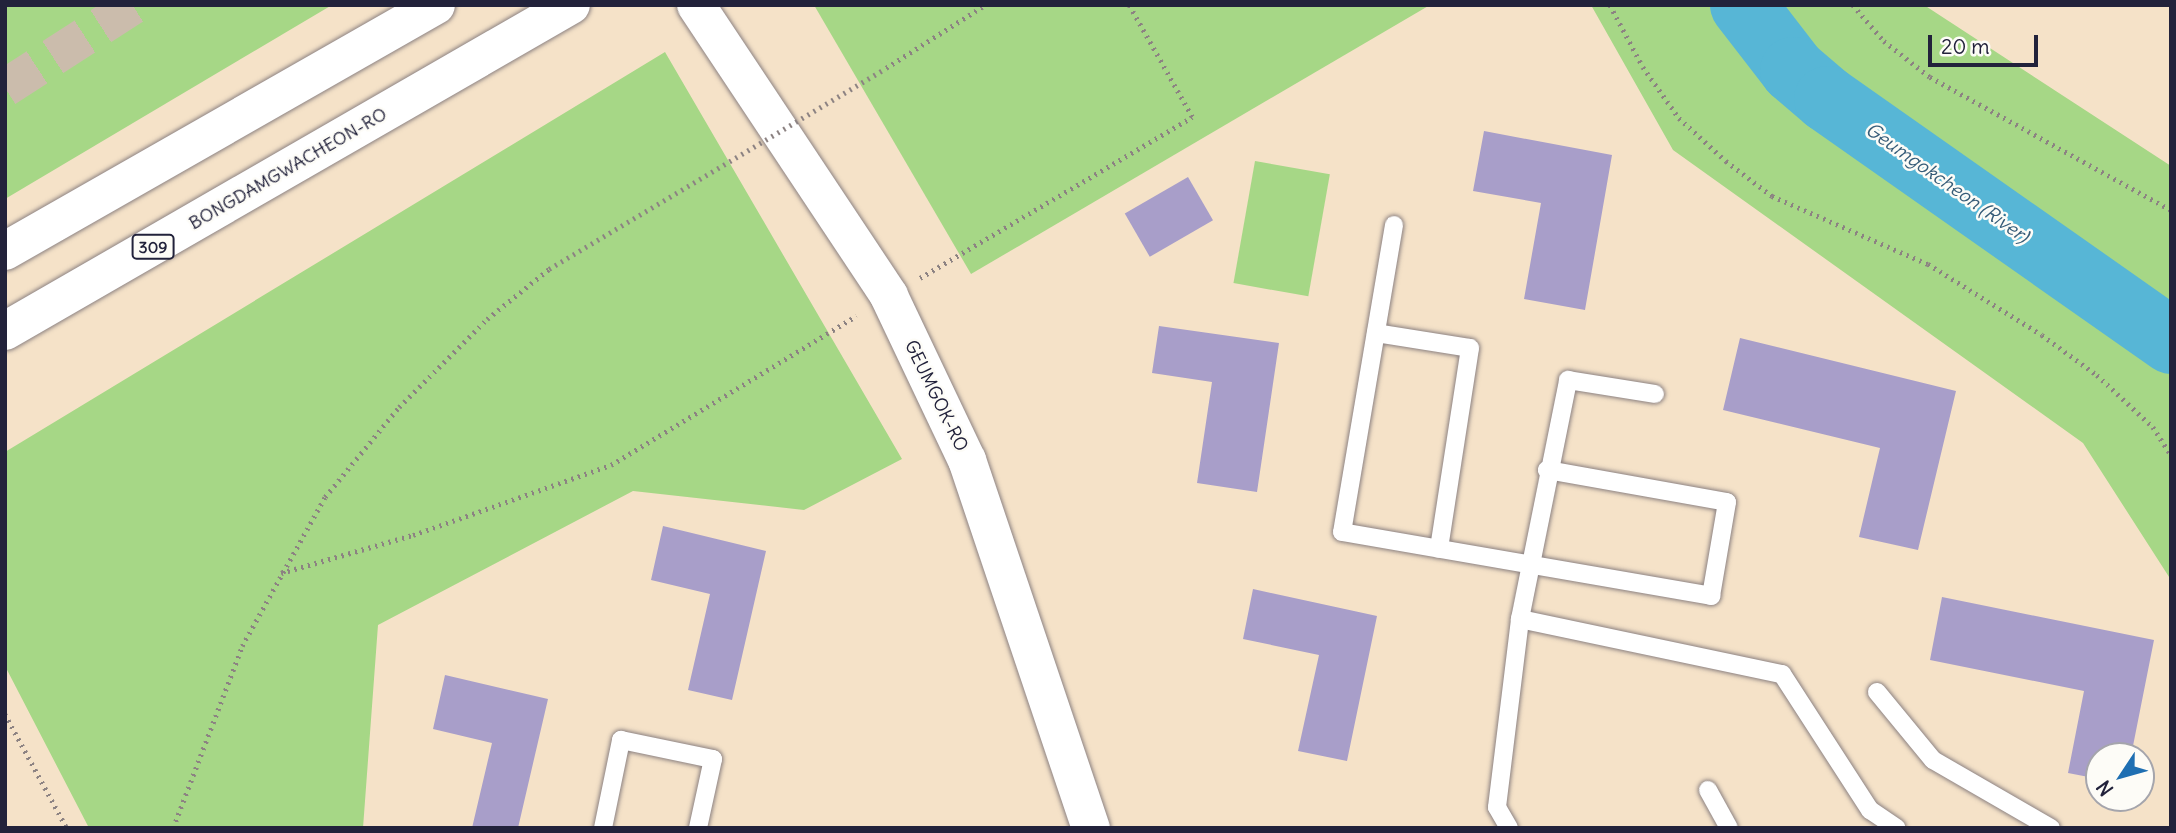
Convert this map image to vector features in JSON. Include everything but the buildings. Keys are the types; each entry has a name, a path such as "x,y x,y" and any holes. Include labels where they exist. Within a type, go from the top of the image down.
{"main road":[{"path":"5,251 436,5"},
{"name":"BONGDAMGWACHEON-RO","path":"5,331 571,5"},
{"name":"GEUMGOK-RO","path":"696,5 889,296 967,460 1091,828"}],"lane":[{"path":"1394,225 1342,532 1711,596 1727,502 1547,470"},
{"path":"1376,333 1470,348 1438,549"},
{"path":"1509,828 1497,807 1520,619 1532,565 1547,470 1568,380 1655,394"},
{"path":"1520,619 1783,674 1870,810 1897,828"},
{"path":"1877,692 1933,760 2051,828"},
{"path":"603,828 621,740 712,759 698,828"},
{"path":"1708,790 1729,828"}],"path":[{"path":"173,828 242,646 281,573 325,497 399,407 487,319 549,269 887,68 985,5"},
{"path":"281,573 413,535 611,465 889,296 1192,117 1129,5"},
{"path":"1610,5 1643,67 1679,118 1726,161 1772,196 1928,264 2042,335 2153,427 2171,455"},
{"path":"1853,5 1884,41 1930,77 2171,210"},
{"path":"5,714 67,828"}],"green space":[{"path":"5,5 332,5 5,199"},
{"path":"814,5 1430,5 971,274"},
{"path":"1591,5 1924,5 2171,166 2171,580 2083,443 1673,150"},
{"path":"665,52 902,459 804,510 633,491 378,625 363,828 89,828 5,666 5,452"},
{"path":"1255,161 1330,174 1308,296 1233,283"}],"waterway":[{"name":"Geumgokcheon (River)","path":"1743,5 1793,70 1827,99 2171,341"}],"tunnel":[{"path":"5,88 134,5"}]}
